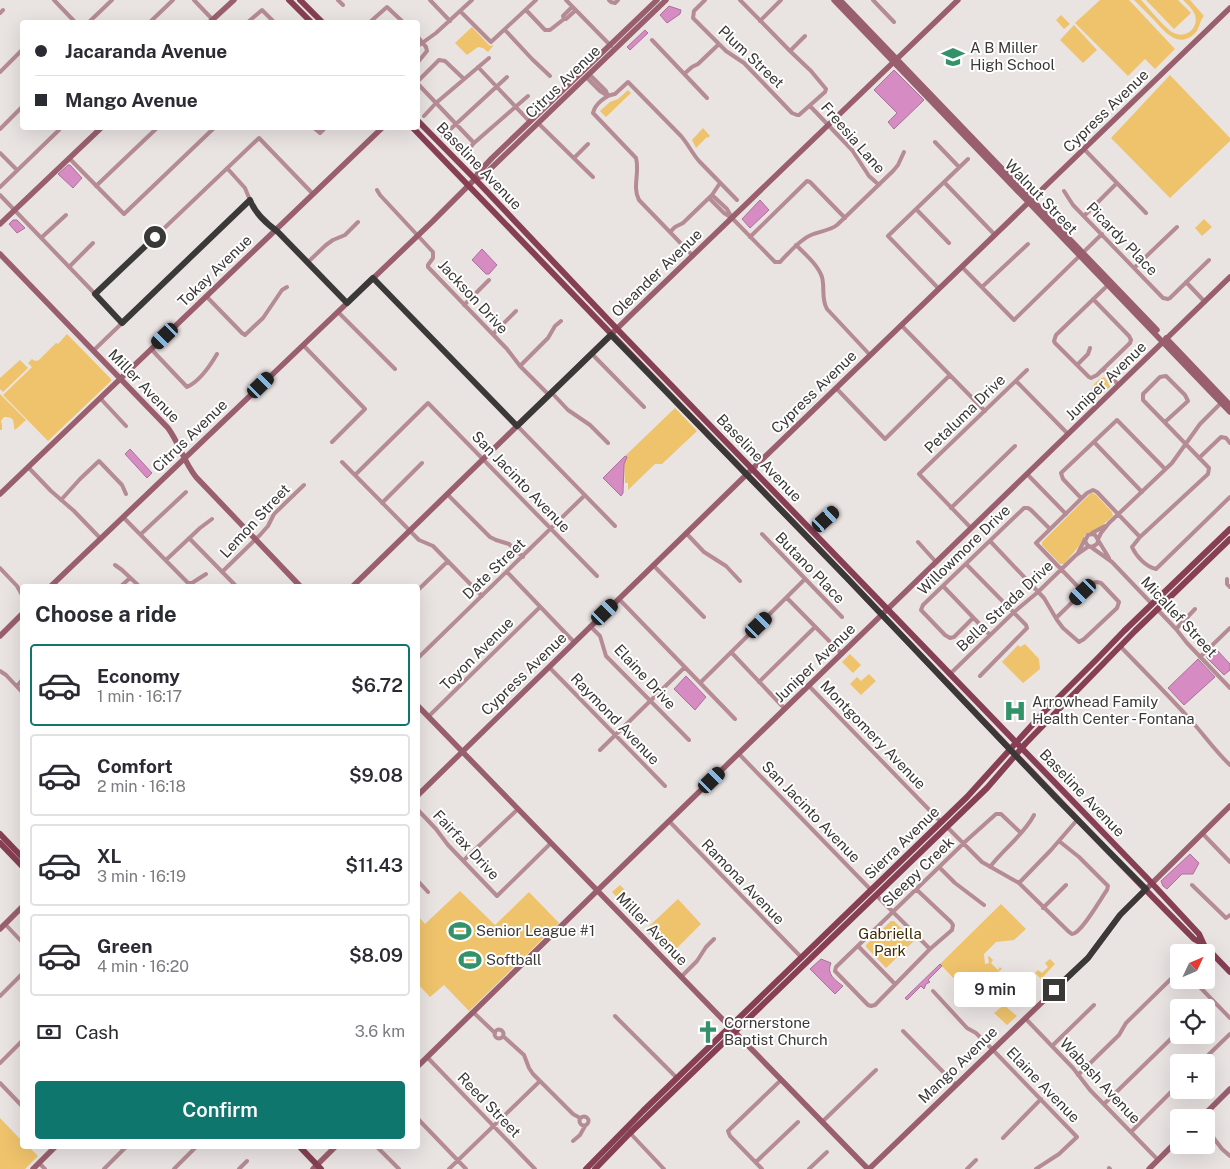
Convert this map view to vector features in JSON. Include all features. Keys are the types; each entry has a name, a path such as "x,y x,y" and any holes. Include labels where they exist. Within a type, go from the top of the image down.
{"main road":[{"path":"290,0 309,20"},
{"path":"300,0 320,20"},
{"name":"Baseline Avenue","path":"420,122 1152,884 1199,934 1204,944"},
{"name":"Baseline Avenue","path":"415,130 882,615 1015,756 1194,940 1202,944"},
{"name":"Sierra Avenue","path":"944,824 1042,713 1230,529"},
{"name":"Sierra Avenue","path":"586,1169 677,1079 733,1030 944,824 987,788 1022,748 1120,646 1230,539"},
{"path":"0,834 20,855"},
{"path":"0,843 20,864"},
{"name":"Sierra Avenue","path":"595,1169 802,958 874,893"},
{"name":"Baseline Avenue","path":"1215,956 1230,972"},
{"path":"301,1149 317,1168"}],"street":[{"path":"54,0 73,20"},
{"path":"91,20 112,0"},
{"path":"152,20 173,0"},
{"path":"194,0 209,20"},
{"path":"213,20 234,0"},
{"path":"338,0 343,5"},
{"path":"430,0 450,21"},
{"path":"422,42 436,33 472,0"},
{"path":"460,11 491,42 536,0"},
{"path":"566,0 612,48"},
{"path":"609,0 617,2"},
{"name":"Citrus Avenue","path":"54,584 468,186 483,176 588,76 657,0"},
{"name":"Citrus Avenue","path":"476,179 478,173 530,122 666,0"},
{"name":"Plum Street","path":"705,0 694,11 692,14 693,18 726,51 744,63 792,113 800,114 810,106"},
{"path":"740,0 805,65 826,89 810,106"},
{"path":"760,20 781,0"},
{"name":"Walnut Street","path":"834,0 895,60"},
{"name":"Walnut Street","path":"840,0 895,60 1165,341 1230,412"},
{"path":"873,0 894,22"},
{"name":"Oleander Avenue","path":"354,584 958,0"},
{"path":"372,20 387,7 401,20"},
{"name":"Cypress Avenue","path":"420,793 590,626 1230,8"},
{"path":"526,10 545,30 550,30 563,19 563,16 574,9"},
{"path":"250,20 262,10 272,20"},
{"path":"505,30 550,76"},
{"path":"790,52 805,36"},
{"path":"420,40 427,51 420,60"},
{"path":"652,40 707,98"},
{"path":"684,74 698,64 719,44"},
{"path":"0,72 20,52"},
{"path":"424,116 436,103 489,58"},
{"path":"420,80 439,60 445,61 464,79"},
{"path":"478,67 530,122"},
{"path":"588,76 600,92 608,96"},
{"path":"443,136 507,77"},
{"path":"693,256 639,200 636,187 638,165 636,158 593,113 595,107 608,96 615,94 628,82 688,143 694,156 736,200"},
{"path":"420,84 474,143"},
{"path":"464,155 474,143 528,96"},
{"name":"Freesia Lane","path":"810,106 852,150 869,176 878,185"},
{"path":"0,129 20,109"},
{"path":"538,123 593,177"},
{"path":"0,187 59,130"},
{"path":"0,224 98,130"},
{"path":"96,186 155,130"},
{"path":"69,158 124,214 212,130"},
{"name":"Tokay Avenue","path":"0,494 378,130"},
{"path":"95,294 259,138 313,194"},
{"path":"935,142 959,167"},
{"path":"574,158 588,144"},
{"path":"1084,149 1146,213"},
{"path":"711,196 721,207 727,209 732,218 777,263 804,238 833,228 845,218 898,165 904,152"},
{"path":"0,153 17,170"},
{"path":"939,289 888,236 968,158"},
{"path":"227,168 245,188 256,212 347,303"},
{"path":"750,237 807,181 845,218"},
{"path":"944,182 995,234"},
{"path":"670,232 683,223 711,196 720,183"},
{"path":"1084,216 1117,183"},
{"name":"Jackson Drive","path":"377,190 433,252 433,258 428,267 520,366 568,410 590,425 608,443"},
{"name":"Picardy Place","path":"1064,191 1068,199 1162,297 1168,299 1186,282"},
{"path":"0,195 122,323"},
{"path":"93,351 250,200"},
{"path":"916,209 949,243"},
{"path":"42,238 66,215"},
{"path":"308,262 326,245 348,232 358,222"},
{"path":"1134,268 1177,226"},
{"path":"962,267 1014,320 1102,234"},
{"path":"68,267 93,243"},
{"path":"982,287 1028,244"},
{"path":"796,245 819,271 822,278 824,301 827,310 870,355"},
{"name":"Miller Avenue","path":"0,254 168,428 184,460 196,477 298,584"},
{"name":"Walnut Street","path":"1082,255 1108,285 1230,405"},
{"path":"1205,302 1186,282 1209,260"},
{"name":"Juniper Avenue","path":"420,1064 1230,277"},
{"path":"373,278 615,526"},
{"path":"464,305 489,280"},
{"path":"1093,299 1131,340 1097,375 1091,378 1054,340 1056,335 1093,299 1108,285"},
{"path":"206,296 246,335 264,318 282,290 287,287"},
{"path":"338,312 395,370"},
{"path":"492,334 516,312"},
{"path":"520,366 548,338 555,326 561,321"},
{"path":"901,325 985,411"},
{"path":"303,345 365,409 332,442"},
{"path":"1077,365 1088,354 1090,348"},
{"path":"151,349 187,387 204,372 217,354"},
{"path":"592,354 644,407"},
{"path":"1103,369 1119,385"},
{"name":"Petaluma Drive","path":"951,508 919,474 1027,370"},
{"path":"836,388 885,439 950,375"},
{"path":"1165,422 1188,401 1166,376 1160,377 1143,394 1143,400 1209,468 1208,474 1140,537 1132,547 1134,551 1150,568 1156,569 1230,497"},
{"path":"1016,381 1068,434"},
{"path":"100,398 126,426"},
{"name":"San Jacinto Avenue","path":"355,475 428,403 597,576"},
{"path":"1109,523 1085,539 1090,547 1096,546 1101,533 1109,523 1172,462 1200,424 1222,403"},
{"path":"1081,498 1063,479 1061,473 1117,420 1165,469"},
{"path":"1198,458 1221,437 1226,438 1230,443"},
{"path":"1094,442 1142,492"},
{"path":"971,528 951,508 1015,446"},
{"path":"61,500 99,461 122,485 126,494"},
{"path":"342,462 419,540 433,546 482,596"},
{"path":"382,503 422,463"},
{"path":"28,467 50,491 74,511 102,539"},
{"path":"1027,474 1066,514"},
{"name":"Lemon Street","path":"222,572 255,540 268,526 274,514 304,485"},
{"path":"1083,592 1036,542 1081,498 1093,490 1097,492 1140,537"},
{"path":"141,534 186,492"},
{"path":"447,494 490,537 509,544 522,556"},
{"name":"Date Street","path":"420,656 585,495"},
{"name":"Willowmore Drive","path":"974,618 954,637 950,638 921,610 923,605 942,586 1024,508 1031,510 1050,529"},
{"path":"812,531 836,510"},
{"path":"124,518 188,583 192,584 206,574"},
{"path":"166,560 212,519"},
{"path":"686,533 704,552 726,566 740,581"},
{"name":"Butano Place","path":"762,534 842,617"},
{"path":"1090,534 1095,535 1098,540"},
{"path":"189,538 234,584"},
{"name":"Bella Strada Drive","path":"1076,555 1085,539"},
{"name":"Micallef Street","path":"1098,540 1112,562 1176,628 1187,643 1230,688"},
{"path":"918,542 936,562"},
{"path":"990,542 1044,598 1056,618 1063,628 1079,642 1117,608 1119,602 1101,583 1097,582 1092,584 1056,618"},
{"name":"Micallef Street","path":"1090,547 1112,562"},
{"name":"Bella Strada Drive","path":"950,674 1076,555 1090,547"},
{"path":"420,588 448,561"},
{"path":"966,564 1027,628 980,676"},
{"path":"116,565 136,584"},
{"path":"653,565 704,617"},
{"path":"0,568 20,591"},
{"path":"507,572 574,642"},
{"path":"124,584 130,578"},
{"path":"700,682 805,579"},
{"path":"1227,579 1227,584 1230,587"},
{"path":"942,586 990,635"},
{"path":"787,598 842,654"},
{"path":"619,599 735,719"},
{"name":"Toyon Avenue","path":"428,717 540,607"},
{"path":"1176,628 1195,609"},
{"path":"0,636 20,616"},
{"name":"Elaine Drive","path":"590,626 600,636 606,656 688,740"},
{"path":"759,682 815,627"},
{"path":"1200,657 1226,634 1230,628"},
{"path":"1120,646 1186,715 1230,765"},
{"path":"731,652 785,709"},
{"name":"Raymond Avenue","path":"548,667 665,786"},
{"path":"600,750 685,667"},
{"path":"0,671 20,690"},
{"path":"17,686 20,682"},
{"name":"Montgomery Avenue","path":"809,686 976,857 1019,883 1043,908 1073,934 1087,920 1108,886 1079,857 1059,841"},
{"name":"Miller Avenue","path":"420,708 868,1169"},
{"name":"San Jacinto Avenue","path":"739,754 930,949"},
{"name":"Mango Avenue","path":"868,1169 1088,958 1120,915 1230,806"},
{"path":"463,861 518,809"},
{"name":"Fairfax Drive","path":"420,812 448,845 497,896 551,843"},
{"name":"Sleepy Creek","path":"895,984 871,1006 835,971 836,967 992,817 998,813 1001,814 1021,833"},
{"path":"990,867 1029,824 1034,815"},
{"path":"1019,883 1077,820"},
{"name":"Ramona Avenue","path":"669,821 802,958"},
{"path":"1202,833 1230,862"},
{"path":"939,867 955,883 984,906"},
{"path":"420,883 428,892"},
{"path":"1043,908 1066,885"},
{"path":"1192,885 1228,917"},
{"path":"858,946 895,984 952,930 953,925 951,922 916,890"},
{"path":"0,929 20,909"},
{"path":"5,924 20,940"},
{"path":"681,977 698,961 706,947 714,940"},
{"path":"0,996 20,976"},
{"path":"1078,1075 1119,1035 1126,1023 1170,980"},
{"path":"1202,989 1211,999"},
{"name":"Elaine Avenue","path":"933,991 967,1028 976,1033 1077,1137 1059,1154 1036,1169"},
{"path":"1215,1003 1230,1018"},
{"path":"1052,1046 1094,1005"},
{"path":"473,1012 495,1033 495,1036 498,1038 503,1036 524,1055 529,1068 573,1114 580,1118 584,1116 588,1118 588,1122 580,1135 573,1141"},
{"path":"615,1016 677,1079"},
{"name":"Wabash Avenue","path":"1025,1018 1158,1160"},
{"path":"903,1031 956,1085"},
{"path":"1209,1054 1230,1034"},
{"path":"1104,1104 1170,1040"},
{"path":"0,1063 20,1043"},
{"name":"Reed Street","path":"427,1057 535,1169"},
{"path":"822,1122 876,1070"},
{"path":"762,1169 728,1132 781,1080"},
{"path":"448,1169 540,1081"},
{"path":"0,1083 20,1104"},
{"path":"1210,1109 1230,1089"},
{"path":"1131,1132 1170,1093"},
{"path":"1003,1138 1041,1099"},
{"path":"580,1118 580,1124 585,1126"},
{"path":"420,1121 466,1169"},
{"path":"756,1162 798,1122"},
{"path":"630,1134 664,1169"},
{"path":"1215,1140 1230,1156"},
{"path":"1149,1169 1170,1148"},
{"path":"33,1169 53,1149"},
{"path":"104,1169 124,1149"},
{"path":"174,1169 193,1149"},
{"path":"317,1168 333,1149"},
{"path":"379,1149 399,1169"},
{"path":"809,1169 827,1152"},
{"path":"967,1169 976,1160"},
{"path":"239,1169 247,1161"},
{"path":"39,1163 45,1169"}],"green space":[{"path":"1100,0 1129,0 1175,49 1155,69 1145,59 1128,76 1075,23"},
{"path":"1134,0 1141,0 1166,28 1174,33 1183,35 1190,31 1195,24 1196,20 1193,11 1183,0 1190,0 1204,16 1193,35 1187,39 1176,39 1167,33"},
{"path":"1146,0 1178,0 1191,13 1174,29"},
{"path":"1061,15 1070,24 1064,29 1056,20"},
{"path":"1074,25 1097,50 1083,63 1060,40"},
{"path":"472,27 490,46 493,45 488,52 478,47 467,55 455,43"},
{"path":"1170,75 1230,138 1230,141 1170,198 1111,138"},
{"path":"628,90 631,93 606,117 600,111 610,102 618,99"},
{"path":"703,128 710,136 696,148 692,140"},
{"path":"1204,219 1212,227 1202,236 1195,228"},
{"path":"67,334 111,381 48,441 3,395 32,367 28,363 32,359 35,361 39,360"},
{"path":"20,360 28,368 3,392 0,389 0,378"},
{"path":"1104,377 1110,384 1110,387 1090,404 1087,401 1093,386"},
{"path":"0,394 26,420 15,430 12,419 4,417 1,421 2,430 0,430"},
{"path":"675,408 697,431 662,464 655,464 628,490 628,483 625,483 624,464 627,457 625,456"},
{"path":"1091,493 1095,494 1112,512 1113,516 1100,527 1085,535 1079,546 1064,564 1060,564 1042,545 1042,542"},
{"path":"1025,644 1039,659 1040,669 1023,683 1002,662 1018,645 1020,647"},
{"path":"850,654 861,665 853,673 842,662"},
{"path":"869,674 876,681 861,695 850,684 857,677 861,681"},
{"path":"620,885 626,891 618,898 612,892"},
{"path":"460,891 495,925 529,892 559,923 469,1011 444,985 430,997 420,986 420,918 425,924"},
{"path":"678,899 701,924 670,955 645,930"},
{"path":"1001,904 1026,929 1014,940 996,942 984,954 985,964 989,963 989,956 993,960 991,963 998,970 1000,967 1002,969 998,972 999,979 997,980 1002,985 1000,986 997,983 992,987 990,990 993,994 988,997 983,994 992,1004 988,1007 967,986 964,989 940,964"},
{"name":"Gabriella Park","path":"891,921 894,921 914,941 886,968 866,945"},
{"path":"1050,959 1055,964 1041,979 1035,973 1038,970 1042,973 1048,967 1045,963"},
{"path":"1004,1005 1017,1016 1007,1025 994,1013"},
{"path":"0,1118 20,1139 20,1149 31,1149 38,1156 25,1169 0,1169"}],"shaded area":[{"path":"669,6 681,10 680,14 667,23 660,15"},
{"path":"645,30 648,33 630,50 627,47"},
{"path":"894,70 924,100 894,129 888,122 897,113 874,90"},
{"path":"68,165 82,178 73,188 58,174"},
{"path":"760,200 769,210 750,228 742,219"},
{"path":"13,220 17,220 25,228 17,233 9,224"},
{"path":"482,249 497,265 489,274 486,274 472,260"},
{"path":"130,449 152,473 147,478 125,454"},
{"path":"625,456 627,457 624,464 623,493 621,496 603,478"},
{"path":"1215,648 1230,664 1230,670 1224,675 1207,658"},
{"path":"1198,659 1215,677 1184,705 1168,688"},
{"path":"686,676 706,697 695,710 674,689"},
{"path":"1190,854 1199,863 1193,874 1182,874 1167,889 1161,881"},
{"path":"821,959 831,963 830,974 843,986 835,994 810,969"},
{"path":"940,964 942,966 928,980 930,982 926,984 924,989 921,986 907,1000 905,998"}],"place":[{"name":"A B Miller High School","path":"953,57"},
{"name":"Arrowhead Family Health Center - Fontana","path":"1015,711"},
{"name":"Senior League #1","path":"460,931"},
{"name":"Softball","path":"470,960"},
{"name":"Cornerstone Baptist Church","path":"708,1032"}],"route":[{"path":"155,237 95,294 122,323 250,200 256,212 267,224 278,232 347,303 373,278 517,426 611,335 847,578 1056,798 1146,889 1120,915 1088,958 1054,990"}]}
